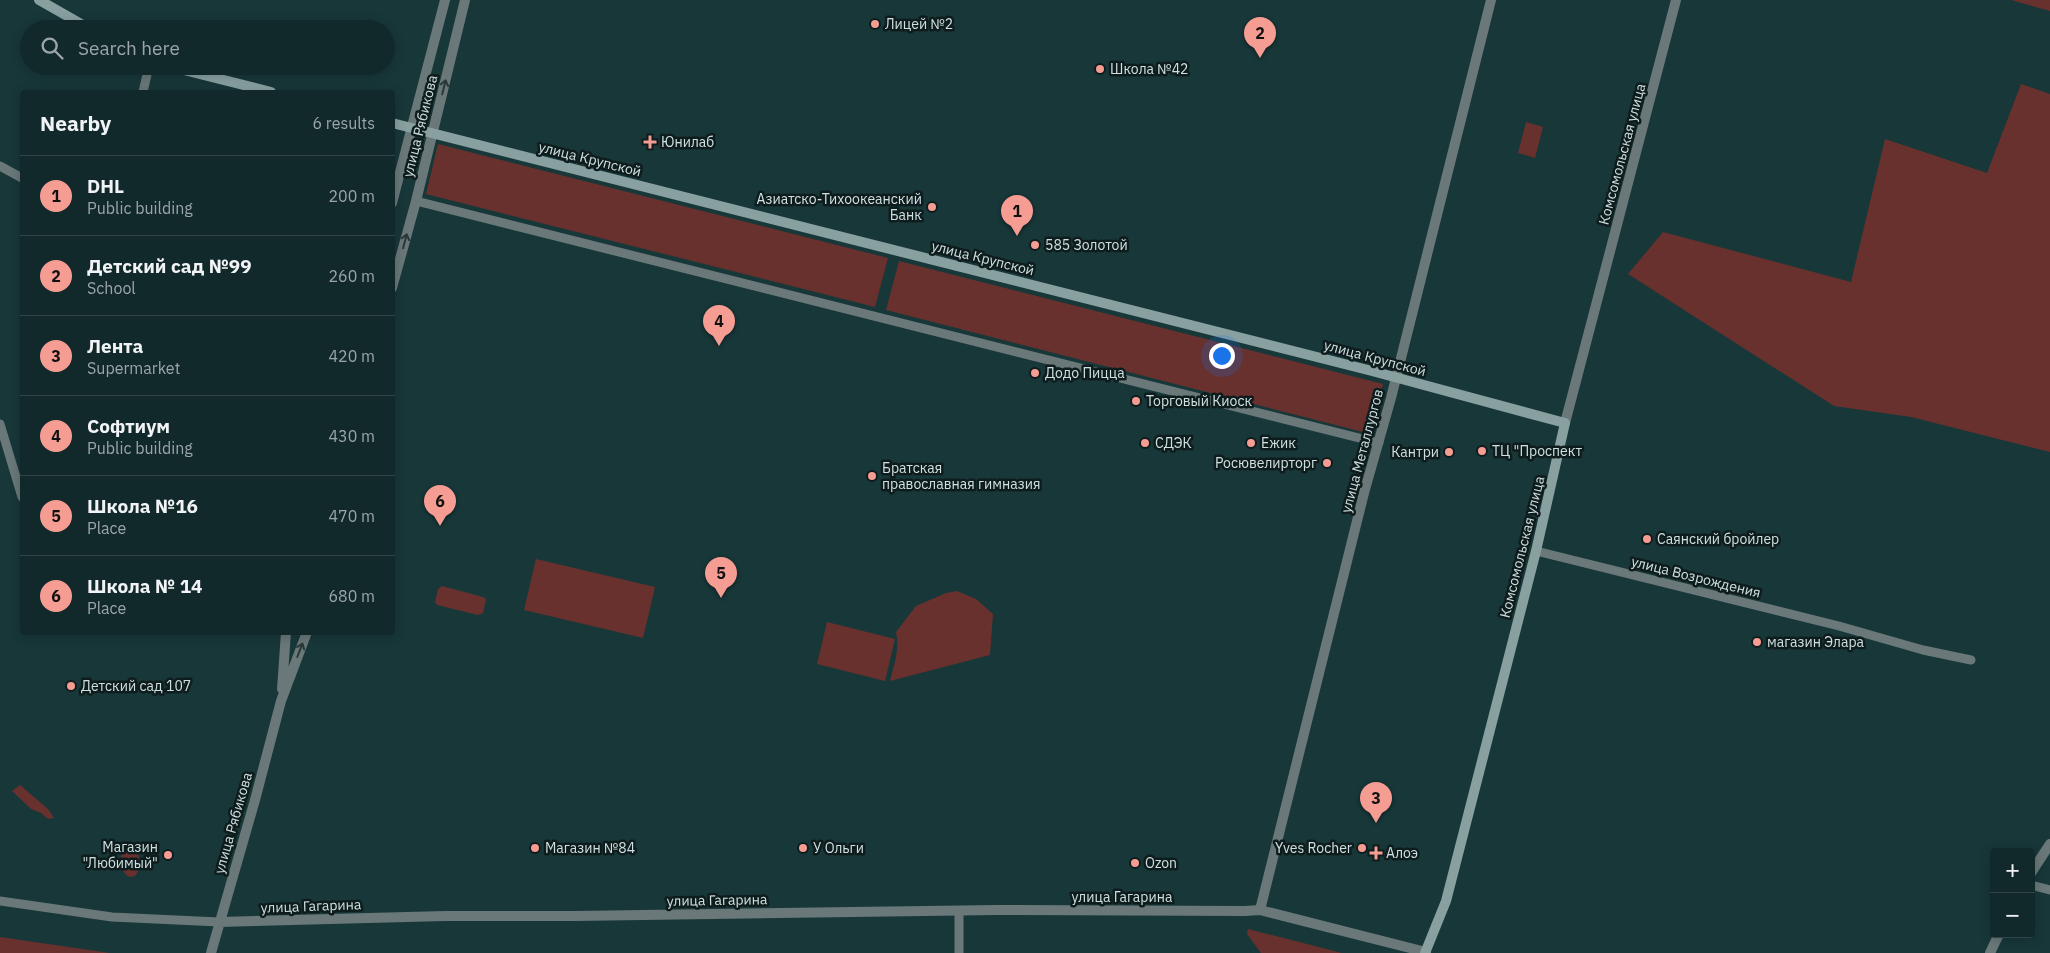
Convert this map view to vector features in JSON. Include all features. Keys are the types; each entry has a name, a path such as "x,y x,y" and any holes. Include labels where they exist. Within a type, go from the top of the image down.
{"main road":[{"path":"39,0 74,20"},
{"path":"204,75 263,90"},
{"name":"улица Крупской","path":"395,124 1396,378 1565,423"},
{"name":"Комсомольская улица","path":"1427,953 1446,901 1536,551 1565,423"}],"street":[{"name":"улица Рябикова","path":"395,192 445,0"},
{"name":"улица Рябикова","path":"395,277 416,201 465,0"},
{"name":"улица Металлургов","path":"1260,910 1364,493 1396,378 1491,0"},
{"name":"Комсомольская улица","path":"1565,423 1676,0"},
{"path":"143,90 147,75"},
{"path":"0,166 20,177"},
{"path":"416,201 1379,443"},
{"path":"0,424 20,491"},
{"name":"улица Возрождения","path":"1536,551 1850,629 1923,650 1971,660"},
{"name":"улица Рябикова","path":"281,700 286,635"},
{"name":"улица Рябикова","path":"211,953 255,800 281,700 306,635"},
{"path":"2035,867 2050,844"},
{"path":"2035,886 2050,890"},
{"name":"улица Гагарина","path":"0,901 112,917 219,922 445,916 1260,910 1427,953"},
{"path":"959,911 960,953"},
{"path":"1990,953 1997,938"}],"shaded area":[{"path":"2011,0 2050,0 2050,11"},
{"path":"2021,84 2050,94 2050,452 1911,417 1834,406 1628,274 1663,232 1851,282 1885,139 1987,173"},
{"path":"1526,122 1543,127 1535,158 1518,153"},
{"path":"438,144 888,258 875,307 426,194"},
{"path":"899,261 1383,384 1371,434 886,310"},
{"path":"536,559 655,587 643,638 524,610"},
{"path":"442,586 483,597 486,599 483,613 478,615 437,605 435,602 438,589"},
{"path":"957,591 976,599 993,614 990,655 890,681 897,650 896,632 916,606 946,593"},
{"path":"827,622 895,639 885,681 817,664"},
{"path":"20,785 48,809 54,818 48,819 41,813 31,809 12,791"},
{"path":"137,842 140,868 135,876 129,877 122,868 121,855"},
{"path":"1248,929 1342,953 1261,953 1247,934"},
{"path":"0,937 110,953 0,953"}],"place":[{"name":"Лицей №2","path":"875,24"},
{"name":"Детский сад №99","path":"1260,58"},
{"name":"Школа №42","path":"1100,69"},
{"name":"Юнилаб","path":"650,142"},
{"name":"Азиатско-Тихоокеанский Банк","path":"932,207"},
{"name":"DHL","path":"1017,236"},
{"name":"585 Золотой","path":"1035,245"},
{"name":"Софтиум","path":"719,346"},
{"name":"Додо Пицца","path":"1035,373"},
{"name":"Торговый Киоск","path":"1136,401"},
{"name":"СДЭК","path":"1145,443"},
{"name":"Ежик","path":"1251,443"},
{"name":"ТЦ \"Проспект","path":"1482,451"},
{"name":"Кантри","path":"1449,452"},
{"name":"Росювелирторг","path":"1327,463"},
{"name":"Братская православная гимназия","path":"872,476"},
{"name":"Школа № 14","path":"440,526"},
{"name":"Саянский бройлер","path":"1647,539"},
{"name":"Школа №16","path":"721,598"},
{"name":"магазин Элара","path":"1757,642"},
{"name":"Детский сад 107","path":"71,686"},
{"name":"Лента","path":"1376,823"},
{"name":"Магазин №84","path":"535,848"},
{"name":"У Ольги","path":"803,848"},
{"name":"Yves Rocher","path":"1362,848"},
{"name":"Алоэ","path":"1376,853"},
{"name":"Магазин \"Любимый\"","path":"168,855"},
{"name":"Ozon","path":"1135,863"}]}
